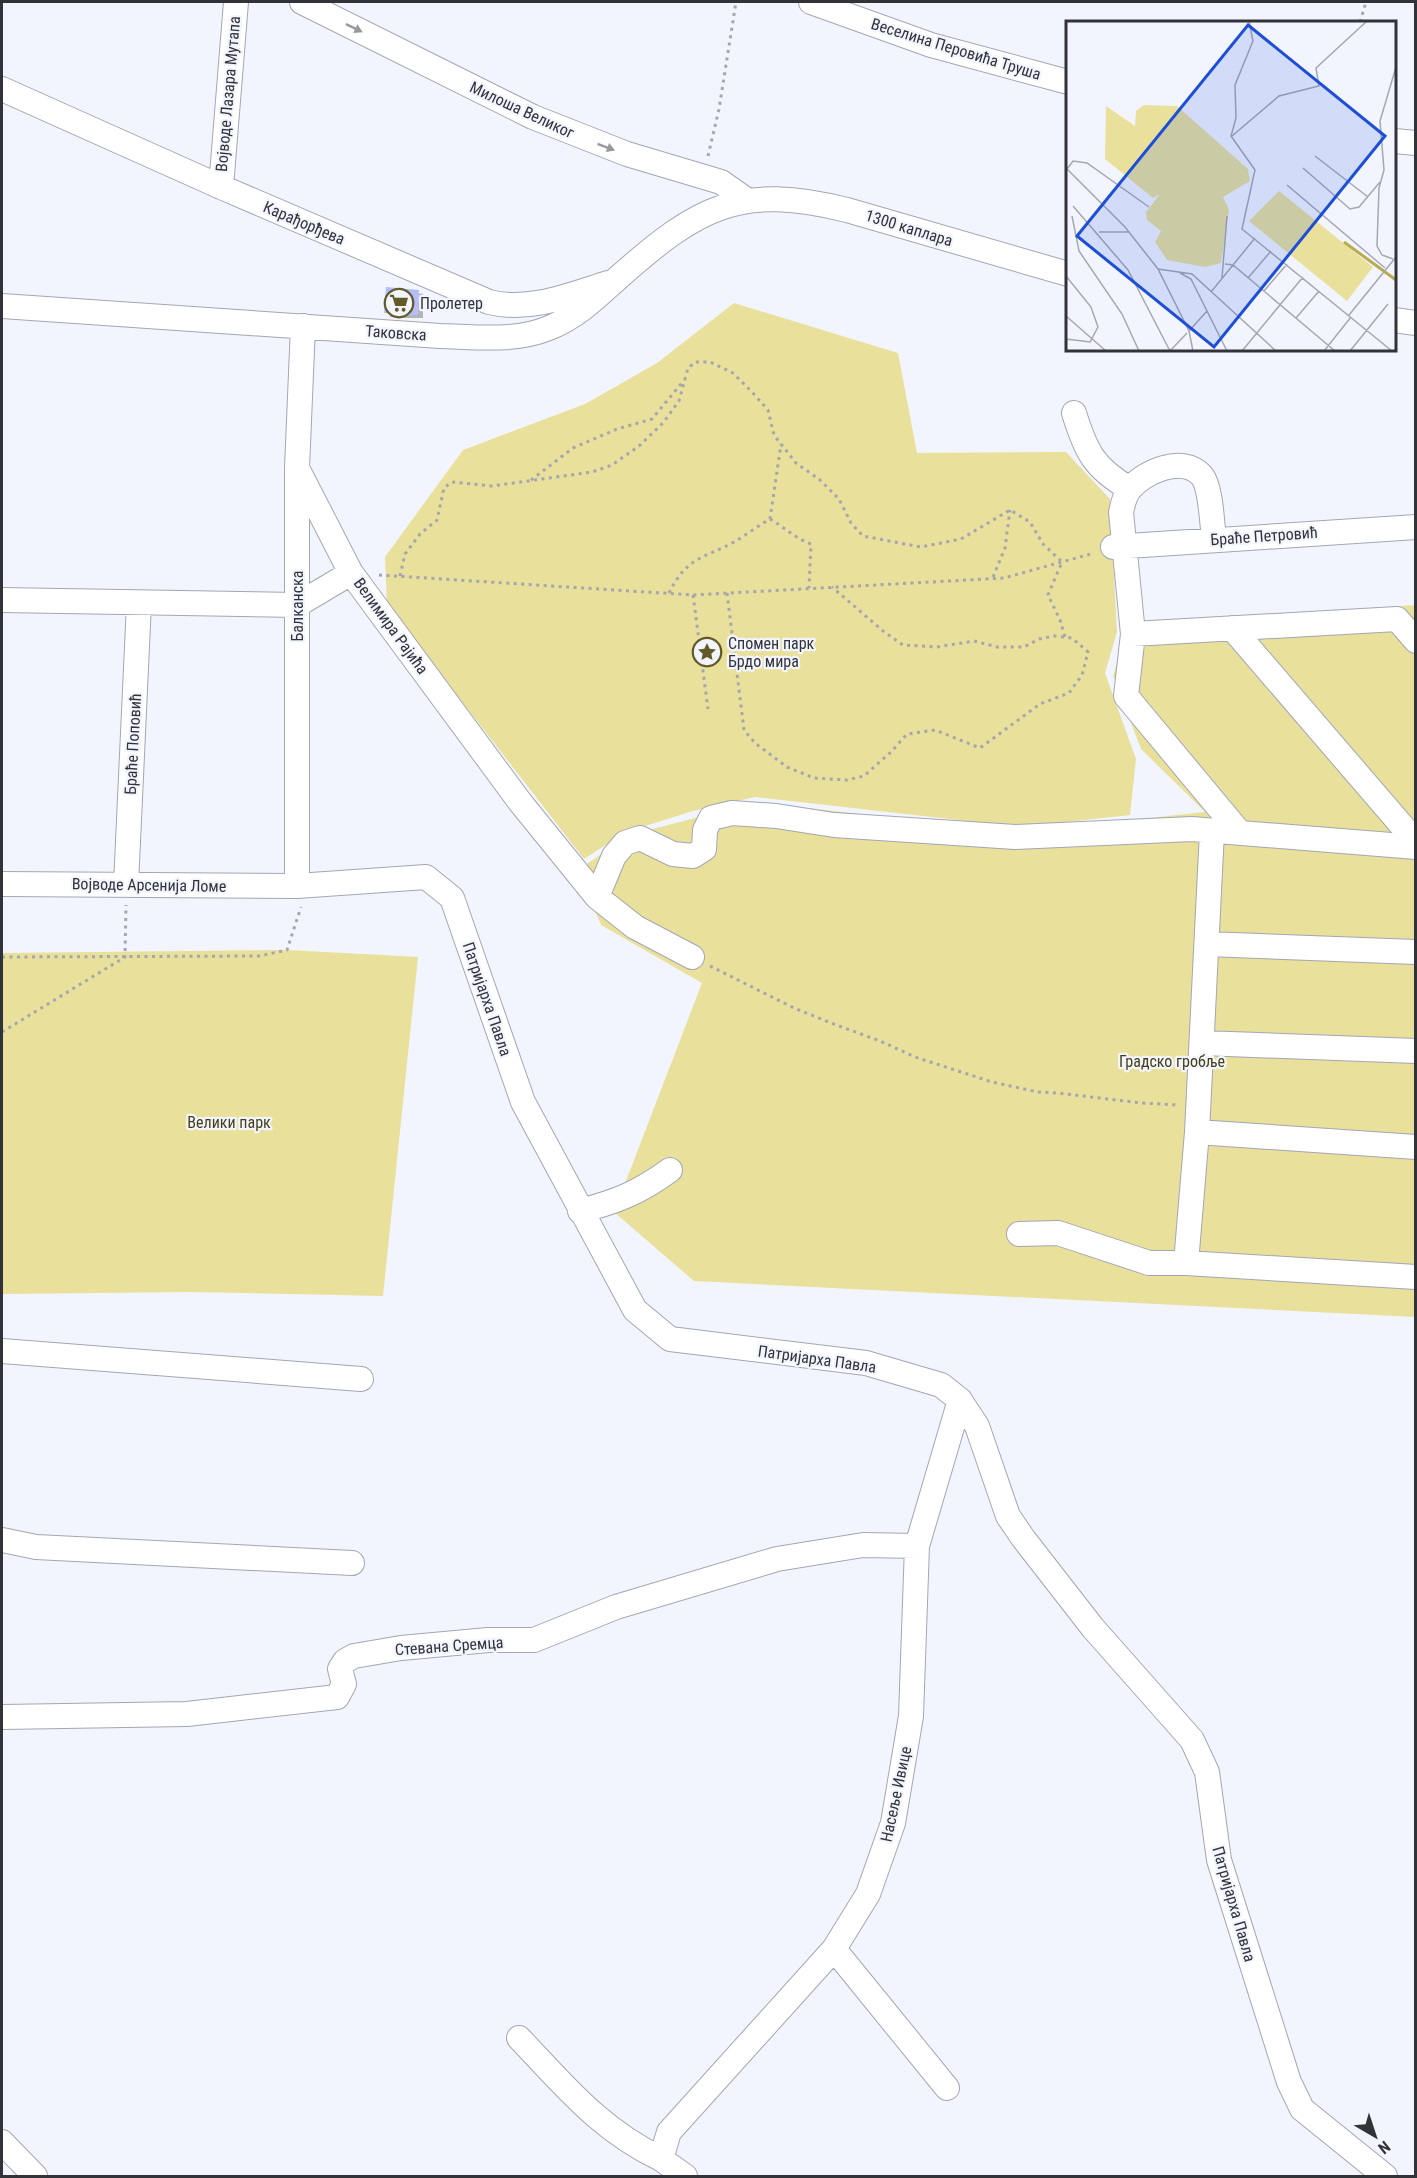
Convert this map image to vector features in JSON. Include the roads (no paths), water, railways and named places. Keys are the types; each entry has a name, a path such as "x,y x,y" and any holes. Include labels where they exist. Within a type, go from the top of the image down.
{"street":[{"name":"Војводе Лазара Мутапа","path":"221,187 236,2"},
{"name":"Милоша Великог","path":"302,2 533,117 627,154 704,176 734,189 748,201"},
{"name":"Веселина Перовића Труша","path":"811,2 931,45 1066,81"},
{"name":"Карађорђева","path":"2,89 453,288 500,305 546,301 615,280"},
{"path":"1396,141 1416,143"},
{"name":"1300 каплара","path":"748,201 780,199 827,205 1066,273"},
{"name":"Таковска","path":"2,306 485,338 524,336 551,328 581,310 662,240 696,218 728,204 748,201"},
{"path":"1396,320 1416,323"},
{"name":"Балканска","path":"303,326 297,468 297,605 303,886"},
{"path":"1074,413 1092,459 1110,478 1130,489"},
{"path":"1214,539 1206,483 1194,470 1186,467 1165,468 1154,472 1130,489 1124,497 1118,547 1133,634 1126,696 1240,833"},
{"path":"297,468 351,573"},
{"name":"Браће Петровић","path":"1118,547 1416,527"},
{"name":"Велимира Рајића","path":"297,605 351,573 520,802 589,888 634,927 692,957"},
{"path":"2,600 297,605"},
{"name":"Браће Поповић","path":"126,885 139,603"},
{"path":"1133,634 1397,620 1416,641"},
{"path":"1232,628 1416,842"},
{"path":"589,888 625,843 640,838 673,854 693,856 704,849 705,830 711,818 732,813 776,816 834,825 1016,837 1192,830 1416,847"},
{"path":"1186,1263 1199,1106 1212,831"},
{"name":"Патријарха Павла","path":"303,886 426,877 452,898 522,1102 635,1310 670,1339 866,1363 941,1385 960,1400 976,1426 1008,1516 1023,1539 1093,1628 1192,1740 1207,1772 1219,1860 1289,2082 1302,2109 1385,2176"},
{"name":"Војводе Арсенија Ломе","path":"2,884 303,886"},
{"path":"1207,944 1416,952"},
{"path":"1202,1043 1416,1051"},
{"path":"1197,1132 1416,1147"},
{"path":"580,1211 610,1203 648,1187 670,1170"},
{"path":"1019,1234 1058,1233 1149,1263 1186,1263 1416,1277"},
{"path":"2,1351 361,1379"},
{"name":"Насеље Ивице","path":"661,2159 669,2132 834,1949 868,1894 893,1823 911,1716 917,1546 960,1400"},
{"path":"2,1540 36,1547 352,1563"},
{"name":"Стевана Сремца","path":"2,1717 187,1714 337,1697 344,1684 340,1669 345,1661 354,1656 401,1648 488,1640 534,1640 616,1607 777,1559 863,1545 917,1546"},
{"path":"834,1949 947,2088"},
{"path":"519,2038 593,2115 615,2133 661,2159 685,2176"},
{"path":"2,2142 35,2176"}],"place":[{"name":"Пролетер","path":"399,303"},
{"name":"Спомен парк Брдо мира","path":"707,652"}],"park label":[{"name":"Градско гробље","path":"1172,1061"},
{"name":"Велики парк","path":"229,1122"}]}
